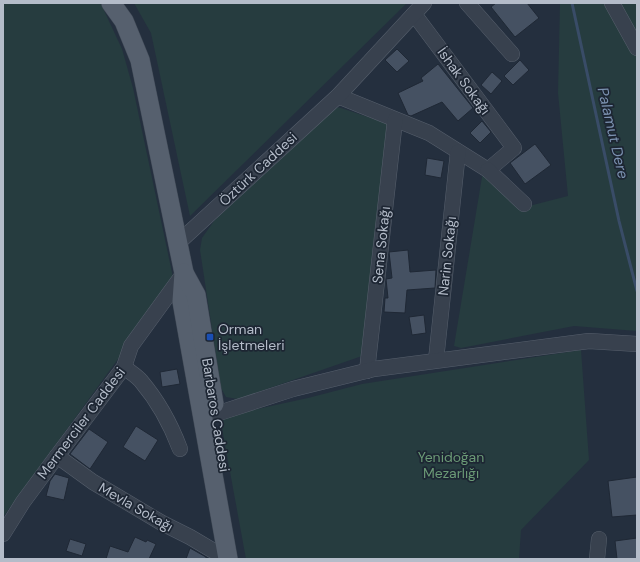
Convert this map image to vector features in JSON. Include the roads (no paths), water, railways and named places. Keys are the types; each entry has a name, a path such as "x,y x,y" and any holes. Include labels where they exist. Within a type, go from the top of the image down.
{"main road":[{"name":"Barbaros Caddesi","path":"112,3 124,21 140,60 179,242 184,273 196,295 224,550 240,559"}],"street":[{"path":"467,3 512,54"},
{"path":"612,3 637,48"},
{"name":"Öztürk Caddesi","path":"179,242 338,96 419,8"},
{"name":"İshak Sokağı","path":"419,8 514,148 488,170"},
{"path":"338,96 429,133 488,170 524,204"},
{"name":"Sena Sokağı","path":"367,371 396,120"},
{"name":"Narin Sokağı","path":"436,360 458,152"},
{"name":"Mermerciler Caddesi","path":"3,534 23,502 124,368 131,346 184,273"},
{"path":"209,414 292,390 367,371 436,360 589,341 637,344"},
{"path":"124,368 140,380 158,404 173,431 180,449"},
{"name":"Mevla Sokağı","path":"57,456 93,482 162,523 190,537 224,550"},
{"path":"597,559 599,539"}],"waterway":[{"name":"Palamut Dere","path":"572,3 619,221 637,291"}],"place":[{"name":"Orman İşletmeleri","path":"210,337"}],"park label":[{"name":"Yenidoğan Mezarlığı","path":"451,466"}]}
